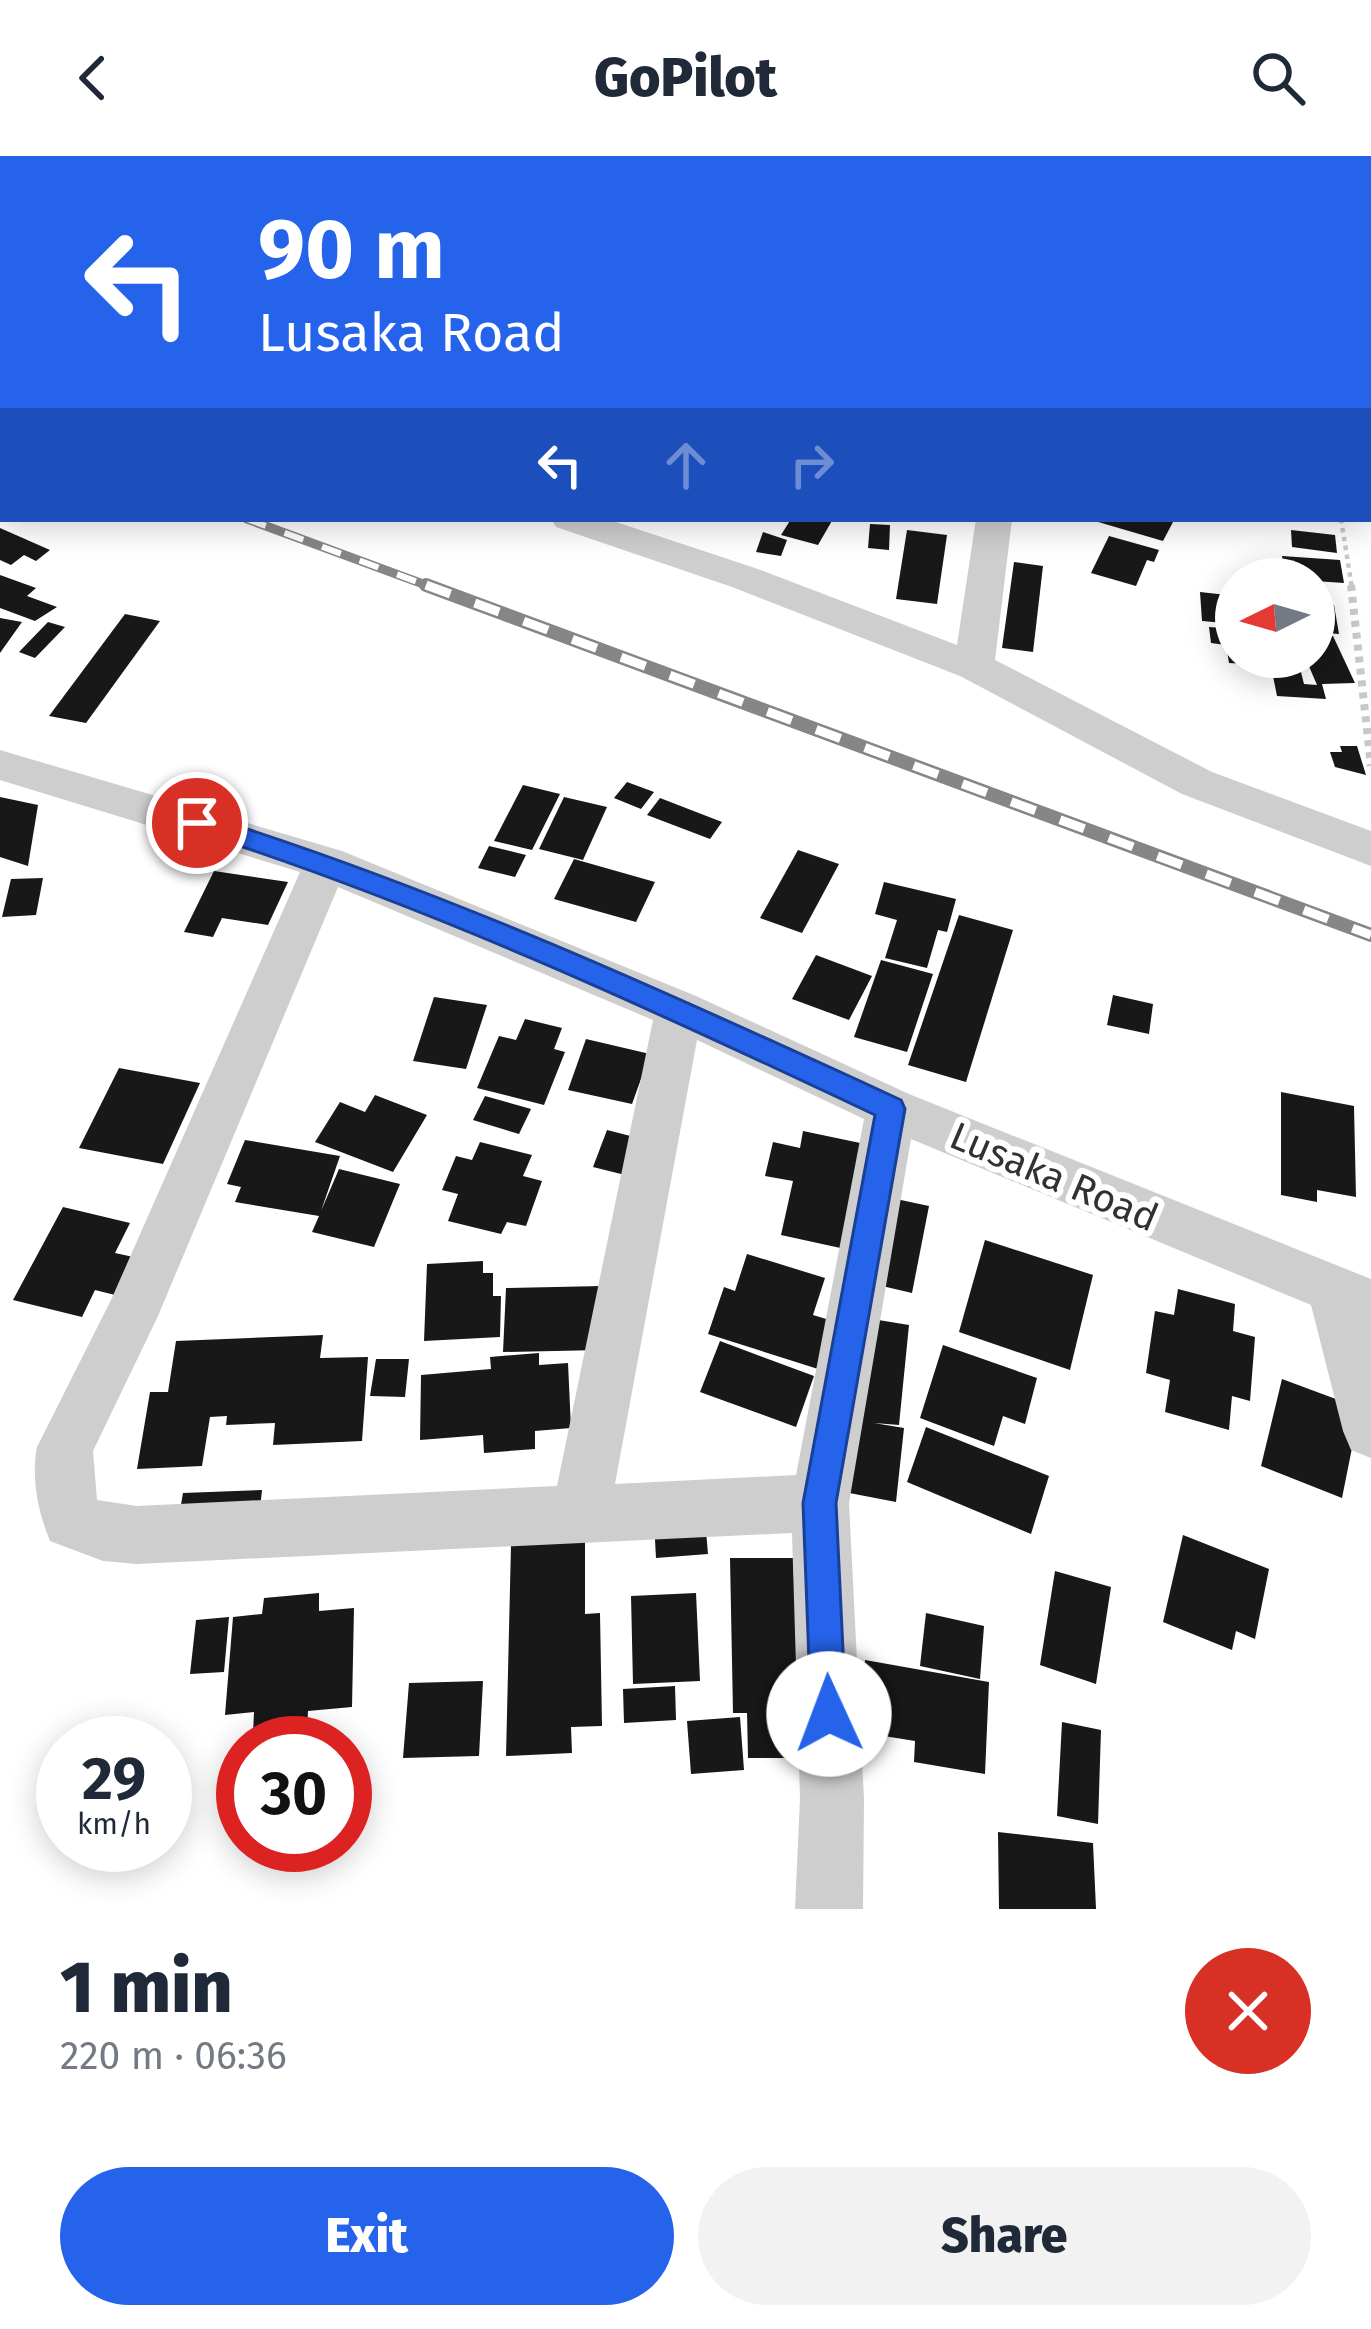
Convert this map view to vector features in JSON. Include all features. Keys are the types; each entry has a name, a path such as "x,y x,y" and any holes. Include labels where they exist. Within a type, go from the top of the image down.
{"street":[{"path":"578,522 745,578 974,666 1196,783 1371,849"},
{"path":"974,666 994,522"},
{"name":"Lusaka Road","path":"0,765 326,863 679,1010 891,1109 1352,1296"},
{"path":"326,863 130,1316 64,1447 62,1464 71,1520 103,1532 137,1534 820,1503"},
{"path":"580,1515 679,1010"},
{"path":"829,1909 832,1799 820,1503 891,1109"},
{"path":"1352,1296 1371,1432"}],"path":[{"path":"1341,522 1363,661 1371,766"}],"building":[{"path":"789,522 831,522 818,545 781,535"},
{"path":"1098,522 1173,522 1163,541"},
{"path":"870,524 890,525 889,550 868,548"},
{"path":"0,528 50,550 36,561 24,555 11,565 0,560"},
{"path":"907,530 947,535 937,604 896,599"},
{"path":"1291,530 1335,535 1337,553 1292,547"},
{"path":"763,532 787,540 781,556 756,552"},
{"path":"1109,536 1159,550 1154,562 1147,560 1136,586 1091,573"},
{"path":"1335,560 1340,560 1344,583 1335,582"},
{"path":"1014,562 1043,566 1033,652 1002,648"},
{"path":"0,575 36,588 27,596 57,607 35,621 0,608"},
{"path":"1200,592 1215,594 1215,622 1202,621"},
{"path":"125,614 160,621 86,723 49,716"},
{"path":"0,618 22,622 0,653"},
{"path":"48,622 65,627 35,658 19,652"},
{"path":"1335,640 1355,683 1322,684 1326,699 1277,696 1273,678 1302,678 1304,684 1317,685 1314,678 1335,678"},
{"path":"1340,746 1357,746 1366,775 1335,767 1330,752 1342,752"},
{"path":"627,782 654,792 641,809 614,798"},
{"path":"523,785 560,794 532,850 494,841"},
{"path":"0,797 38,805 28,866 0,857"},
{"path":"564,797 607,807 583,860 539,849"},
{"path":"660,798 722,822 710,839 647,815"},
{"path":"489,846 526,855 515,877 478,868"},
{"path":"798,850 839,864 802,933 760,918"},
{"path":"574,859 655,882 636,922 554,899"},
{"path":"214,871 288,882 268,925 222,918 213,937 184,932"},
{"path":"43,878 36,915 2,917 11,879"},
{"path":"884,882 956,899 947,932 938,930 927,968 885,958 897,920 875,914"},
{"path":"959,915 1013,930 966,1082 908,1065"},
{"path":"816,955 872,976 849,1020 792,999"},
{"path":"881,960 933,974 907,1052 854,1037"},
{"path":"1113,995 1153,1004 1149,1034 1107,1025"},
{"path":"434,997 487,1005 466,1069 413,1061"},
{"path":"525,1019 562,1028 554,1049 565,1052 544,1105 477,1088 499,1036 516,1040"},
{"path":"586,1039 650,1054 632,1104 568,1090"},
{"path":"119,1068 200,1083 163,1164 79,1148"},
{"path":"1281,1092 1354,1106 1356,1197 1317,1190 1317,1202 1281,1195"},
{"path":"375,1095 427,1115 393,1172 315,1142 340,1102 365,1112"},
{"path":"485,1096 531,1109 519,1134 473,1120"},
{"path":"607,1130 650,1141 637,1178 593,1167"},
{"path":"803,1131 865,1144 845,1249 781,1235 793,1181 765,1176 773,1142 800,1148"},
{"path":"245,1140 340,1156 321,1211 339,1169 400,1184 374,1247 312,1232 319,1216 235,1202 241,1187 227,1184"},
{"path":"480,1142 532,1155 523,1176 542,1181 526,1226 507,1222 501,1234 448,1221 458,1194 442,1190 456,1156 472,1160"},
{"path":"882,1196 929,1206 912,1293 865,1282"},
{"path":"63,1207 130,1223 115,1253 138,1258 119,1296 95,1290 82,1317 13,1300"},
{"path":"985,1240 1093,1275 1070,1370 959,1332"},
{"path":"747,1254 825,1278 813,1315 833,1321 818,1369 708,1334 724,1287 735,1291"},
{"path":"483,1261 483,1273 493,1273 493,1296 501,1296 500,1337 424,1341 427,1264"},
{"path":"602,1286 601,1350 503,1352 506,1288"},
{"path":"1178,1289 1235,1304 1233,1331 1255,1337 1250,1401 1232,1396 1229,1430 1165,1412 1170,1380 1146,1373 1155,1311 1174,1315"},
{"path":"860,1317 909,1325 899,1425 874,1423 904,1428 896,1502 839,1491"},
{"path":"323,1335 320,1358 368,1357 362,1441 273,1445 275,1423 226,1425 227,1416 210,1417 202,1466 137,1469 150,1392 168,1392 176,1341"},
{"path":"720,1341 814,1376 796,1427 700,1392"},
{"path":"943,1345 1037,1378 1025,1424 1003,1416 994,1446 920,1418"},
{"path":"539,1353 539,1365 568,1363 571,1428 535,1431 535,1449 484,1453 483,1435 420,1440 421,1375 491,1369 490,1357"},
{"path":"376,1359 409,1359 405,1397 370,1396"},
{"path":"1282,1379 1360,1408 1342,1498 1261,1466"},
{"path":"926,1427 1049,1476 1031,1534 907,1482"},
{"path":"262,1490 259,1519 178,1522 183,1493"},
{"path":"705,1519 708,1554 656,1558 654,1522"},
{"path":"1183,1535 1269,1569 1255,1639 1236,1631 1232,1650 1163,1622"},
{"path":"585,1542 585,1614 600,1613 602,1726 571,1727 572,1753 506,1756 511,1545"},
{"path":"730,1558 793,1558 803,1758 748,1758 747,1713 733,1713"},
{"path":"1055,1571 1111,1587 1096,1684 1040,1665"},
{"path":"319,1593 319,1611 354,1608 352,1707 308,1711 308,1716 225,1715 233,1617 262,1614 264,1598"},
{"path":"696,1593 700,1681 633,1684 631,1596"},
{"path":"926,1613 984,1626 980,1679 920,1666"},
{"path":"229,1617 224,1672 190,1674 196,1620"},
{"path":"865,1660 989,1682 985,1774 914,1762 915,1741 859,1732"},
{"path":"483,1681 479,1756 403,1758 409,1683"},
{"path":"675,1686 676,1720 624,1723 623,1689"},
{"path":"740,1717 744,1770 691,1774 687,1721"},
{"path":"1062,1722 1101,1730 1098,1824 1057,1816"},
{"path":"998,1832 1093,1843 1096,1909 999,1909"}],"railway":[{"path":"255,522 434,588"},
{"path":"426,585 1371,935"}],"route":[{"path":"197,823 326,863 439,908 679,1010 891,1109 820,1503 829,1714"}]}
